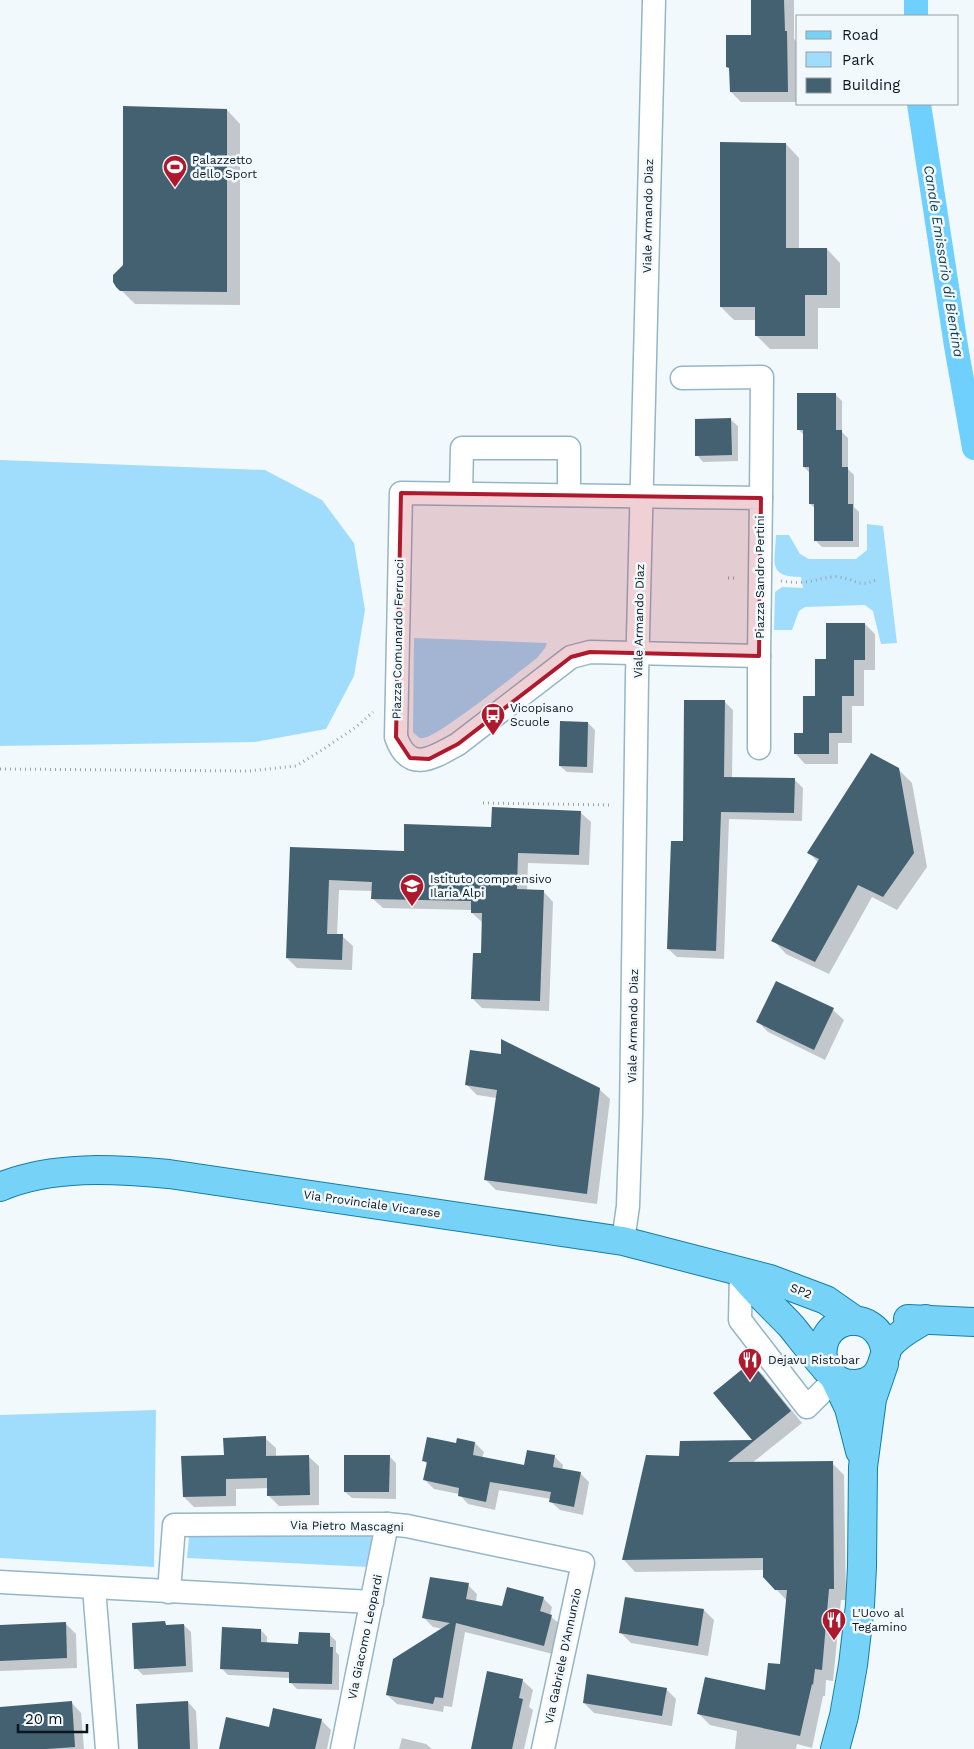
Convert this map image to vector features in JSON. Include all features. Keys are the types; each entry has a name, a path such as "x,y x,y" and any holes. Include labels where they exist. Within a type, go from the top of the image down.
{"main road":[{"name":"Via Provinciale Vicarese","path":"4,1179 72,1171 136,1171 169,1174 623,1241 741,1273"},
{"name":"SP2","path":"741,1273 770,1279 810,1293 860,1321"},
{"path":"741,1273 756,1292 789,1324 830,1374 842,1382 859,1384 874,1377 885,1359 884,1344 880,1335 874,1327 860,1321"},
{"path":"835,1749 850,1687 860,1605 864,1493 863,1467 855,1427 849,1408 822,1359 824,1340 837,1325 846,1321 888,1319 949,1320"},
{"path":"863,1467 872,1399 889,1346 902,1333 949,1320"}],"street":[{"name":"Viale Armando Diaz","path":"623,1241 628,1206 631,1115 638,654 654,0"},
{"name":"Piazza Sandro Pertini","path":"682,378 762,377 759,748"},
{"path":"461,493 462,448 569,448 569,495"},
{"name":"Piazza Comunardo Ferrucci","path":"638,654 590,652 571,657 458,744 439,755 428,759 410,758 399,747 396,737 401,493 642,496"},
{"name":"Piazza Sandro Pertini","path":"642,496 760,498"},
{"name":"Piazza Sandro Pertini","path":"638,654 759,656"},
{"path":"741,1273 740,1320 807,1407 830,1374"},
{"name":"Via Pietro Mascagni","path":"169,1592 174,1526 387,1524 406,1526 583,1563"},
{"name":"Via Giacomo Leopardi","path":"342,1749 387,1524"},
{"name":"Via Gabriele D'Annunzio","path":"543,1749 583,1563"},
{"path":"0,1582 372,1602"},
{"path":"94,1588 107,1749"}],"path":[{"path":"728,578 802,583 829,576 842,578 857,584 867,584 876,580"},
{"path":"0,769 249,771 296,766 356,727 397,692"},
{"path":"483,803 611,806"}],"highlighted area":[{"path":"401,493 761,498 759,656 590,652 571,657 458,744 429,759 410,758 396,737"}],"green space":[{"path":"0,460 265,470 322,500 354,543 365,610 354,676 326,729 255,742 0,746"},
{"path":"867,524 883,526 897,643 881,644 873,611 865,605 805,607 799,611 792,630 774,630 775,592 782,587 803,588 801,577 783,574 775,566 776,535 789,535 800,554 809,559 856,559 867,550"},
{"path":"414,638 547,643 537,658 497,689 461,716 431,735 422,738 413,732"},
{"path":"156,1410 154,1567 0,1558 0,1415"},
{"path":"372,1534 368,1567 187,1558 189,1537"}],"building":[{"path":"751,0 784,0 785,31 787,31 788,92 730,92 729,68 726,67 726,35 751,35"},
{"name":"Palazzetto dello Sport","path":"123,106 227,109 227,292 120,291 113,282 113,275 123,265"},
{"path":"720,142 786,143 786,248 827,248 827,295 805,295 805,336 755,336 755,307 720,307"},
{"path":"797,393 836,393 836,430 842,430 842,467 848,467 848,504 853,504 853,541 814,541 814,504 809,504 809,467 803,467 803,430 797,430"},
{"path":"731,418 732,455 695,456 695,419"},
{"path":"826,623 865,623 865,660 854,660 854,696 842,696 842,733 829,733 829,754 794,754 794,733 803,733 803,696 815,696 815,659 826,659"},
{"path":"684,700 725,700 724,777 795,778 794,813 721,812 716,951 667,949 671,841 683,841"},
{"path":"560,721 588,722 587,767 559,766"},
{"path":"871,753 899,768 914,853 883,897 858,885 815,962 771,941 819,859 807,853"},
{"name":"Istituto comprensivo Ilaria Alpi","path":"492,807 581,811 579,855 518,853 517,889 544,890 540,1001 471,999 473,953 481,953 482,913 471,913 471,901 371,899 372,882 329,880 327,934 343,934 342,960 286,958 290,847 404,851 404,824 491,827"},
{"path":"776,981 834,1008 814,1050 756,1022"},
{"path":"501,1039 600,1088 587,1194 484,1180 497,1090 465,1085 470,1050 501,1054"},
{"path":"751,1362 791,1411 728,1462 833,1461 834,1589 829,1589 822,1670 815,1669 813,1685 800,1736 697,1714 705,1677 765,1690 768,1663 780,1664 787,1590 775,1590 763,1577 763,1558 622,1560 646,1455 679,1456 680,1441 752,1440 713,1393"},
{"path":"266,1436 266,1456 309,1455 310,1495 267,1496 267,1478 226,1479 226,1496 183,1497 181,1456 224,1455 223,1438"},
{"path":"427,1437 456,1443 457,1438 475,1442 473,1455 524,1465 527,1450 555,1455 553,1467 581,1472 574,1507 549,1502 551,1492 490,1482 486,1502 458,1496 459,1488 423,1480 427,1462 422,1461"},
{"path":"344,1455 390,1455 389,1492 344,1492"},
{"path":"430,1577 469,1583 466,1599 502,1606 507,1587 544,1597 540,1611 552,1615 544,1646 456,1623 443,1698 435,1697 433,1704 386,1695 393,1659 450,1623 422,1618"},
{"path":"625,1597 704,1609 698,1646 619,1633"},
{"path":"165,1621 166,1625 184,1624 186,1666 134,1669 132,1623"},
{"path":"66,1622 67,1658 0,1661 0,1625"},
{"path":"222,1627 261,1629 261,1642 298,1644 299,1632 330,1633 330,1647 333,1647 332,1684 289,1683 289,1672 220,1669"},
{"path":"487,1671 523,1679 519,1698 523,1699 512,1749 471,1749"},
{"path":"587,1674 667,1688 662,1716 583,1703"},
{"path":"72,1701 75,1747 0,1749 0,1707"},
{"path":"188,1701 190,1749 138,1749 136,1704"},
{"path":"273,1708 322,1719 315,1749 219,1749 226,1717 269,1727"}],"waterway":[{"name":"Canale Emissario di Bientina","path":"916,0 916,15"},
{"name":"Canale Emissario di Bientina","path":"919,105 956,346 974,448"}],"place":[{"name":"Palazzetto dello Sport","path":"175,188"},
{"name":"Vicopisano Scuole","path":"493,736"},
{"name":"Istituto comprensivo Ilaria Alpi","path":"412,907"},
{"name":"Dejavu Ristobar","path":"750,1381"},
{"name":"L'Uovo al Tegamino","path":"834,1641"}]}
